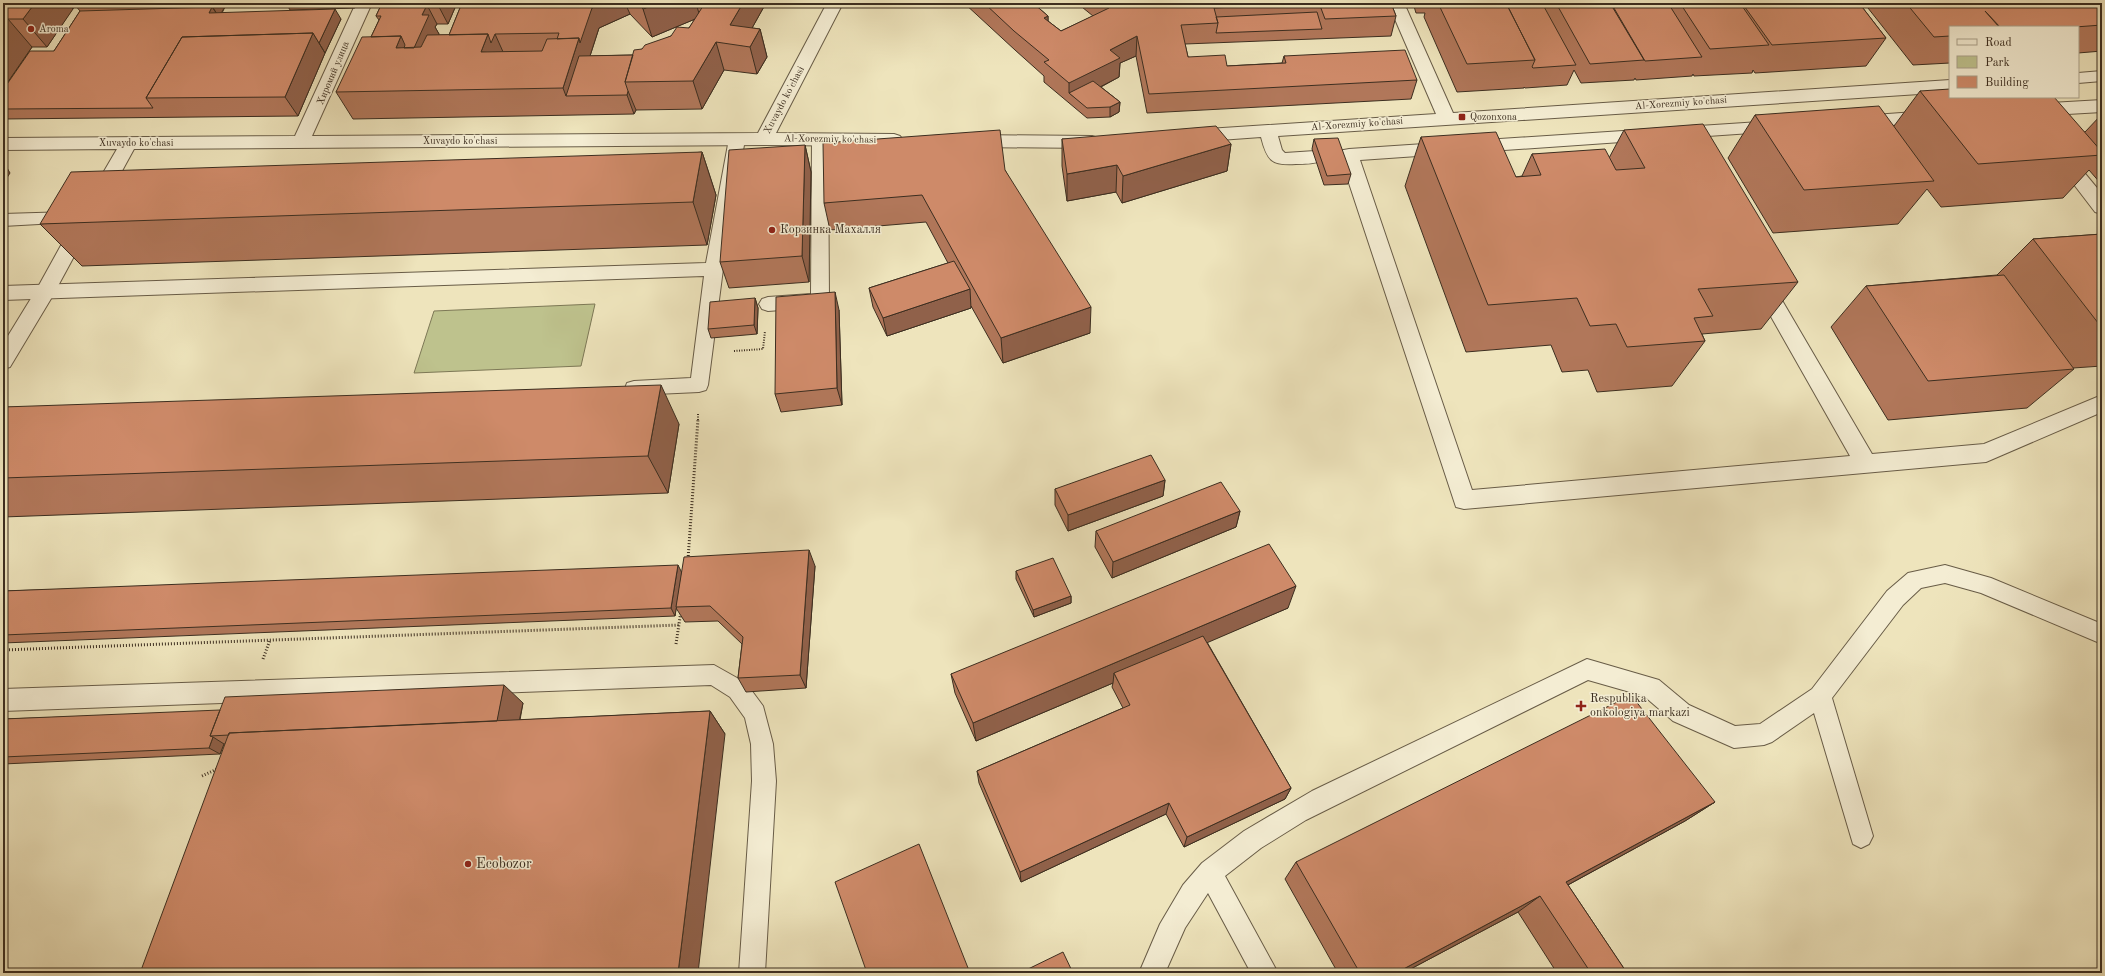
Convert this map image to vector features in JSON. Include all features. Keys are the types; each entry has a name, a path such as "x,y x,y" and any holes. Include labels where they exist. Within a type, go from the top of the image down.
{"street":[{"name":"Xuvaydo ko'chasi","path":"3,144 764,139 835,3"},
{"path":"1396,3 1446,118"},
{"name":"Хиромий улица","path":"300,142 310,125 354,11"},
{"path":"2079,78 2102,76"},
{"name":"Al-Xorezmiy ko'chasi","path":"1175,137 1949,86"},
{"path":"2102,106 2022,111 2045,135 2102,208"},
{"path":"1844,123 1947,116"},
{"path":"1789,126 1344,156 1464,500 1986,453 2102,403"},
{"path":"1268,131 1274,152 1280,159 1315,157"},
{"path":"1679,134 1690,154"},
{"name":"Al-Xorezmiy ko'chasi","path":"764,139 907,140"},
{"path":"955,140 1106,142"},
{"path":"3,361 45,292 130,143"},
{"path":"1753,268 1866,464"}],"lane":[{"path":"620,388 699,385 714,269 737,139"},
{"path":"768,304 820,300 820,139"},
{"path":"3,220 86,218"},
{"path":"3,293 714,269"},
{"path":"1152,973 1163,943 1184,905 1210,873 1256,836 1321,799 1587,669 1651,687 1681,713 1734,737 1764,734 1820,696 1895,598 1915,580 1945,574 1984,585 2102,634"},
{"path":"3,700 714,675 738,690 755,714 762,744 764,781 752,973"},
{"path":"1820,696 1861,836"},
{"path":"1210,873 1265,973"}],"path":[{"path":"703,354 763,349 768,304"},
{"path":"688,565 699,385"},
{"path":"671,676 681,610"},
{"path":"3,650 679,625"},
{"path":"202,776 219,768"}],"green space":[{"path":"595,304 581,366 414,373 434,311"}],"building":[{"path":"3,3 35,3 23,19 8,19 3,26"},
{"path":"382,3 439,3 438,5 427,5 422,15 429,15 414,48 404,48 405,45 401,36 371,37 381,16 376,16"},
{"path":"462,3 603,3 592,8 580,43 579,38 557,39 559,33 495,34 491,43 488,34 449,35"},
{"path":"637,3 658,3 643,9"},
{"path":"705,3 743,3 730,25 760,29 750,47 716,42 693,81 625,82 634,50 642,49 645,45 671,36 677,27 689,28"},
{"path":"984,3 1033,3 1048,16 1044,18 1061,31 1109,8 1102,3 1319,3 1214,8 1218,23 1181,25 1188,57 1225,55 1227,66 1286,63 1284,56 1405,50 1417,80 1149,94 1137,36 1110,50 1120,58 1069,83 1044,62 1049,60 1014,31"},
{"path":"1319,3 1391,3 1396,16 1325,19"},
{"path":"1438,3 1506,3 1535,60 1467,64"},
{"path":"1506,3 1542,3 1576,65 1533,68 1532,67 1535,60"},
{"path":"1556,3 1610,3 1644,60 1590,64"},
{"path":"1611,3 1668,3 1702,57 1645,61"},
{"path":"1680,3 1740,3 1769,45 1710,49"},
{"path":"1742,3 1859,3 1886,38 1772,45"},
{"path":"1906,3 2102,3 2102,25 2079,27 1999,26 1985,11 1998,26 1949,26 1949,36 1934,37"},
{"path":"212,7 209,13 335,9 319,43 313,33 182,37 146,98 153,108 3,109 3,90 30,51 54,51 80,11"},
{"path":"1317,12 1322,29 1216,33 1218,23 1216,17"},
{"path":"313,33 285,97 146,98 182,37"},
{"path":"488,34 481,52 542,51 547,39 579,38 563,88 336,92 362,37 401,36 396,48 421,47 427,35"},
{"path":"633,55 625,82 628,91 627,95 566,96 579,56"},
{"path":"1093,81 1120,102 1110,107 1087,108 1069,93"},
{"path":"1949,89 1949,98 2055,98 2102,152 2102,155 1978,164 1920,91"},
{"path":"1879,106 1934,181 1804,190 1755,115"},
{"path":"1703,124 1798,282 1698,289 1713,316 1694,318 1705,341 1627,347 1616,324 1590,326 1577,298 1488,305 1421,137 1496,132 1516,177 1541,175 1532,154 1605,149 1616,170 1645,168 1624,130"},
{"path":"1216,126 1231,144 1123,176 1117,165 1067,174 1062,139"},
{"path":"1000,130 1005,170 1091,307 1001,338 922,195 824,203 823,143"},
{"path":"1338,138 1351,174 1327,176 1314,139"},
{"name":"Корзинка Махалля","path":"805,145 802,256 720,262 729,150"},
{"path":"702,152 693,202 40,224 71,172"},
{"path":"2102,234 2102,328 2033,239"},
{"path":"954,261 970,289 883,318 869,288"},
{"path":"2004,275 2074,369 1928,381 1866,286"},
{"path":"835,292 837,388 775,394 776,297"},
{"path":"755,298 754,325 708,329 710,302"},
{"path":"661,385 648,456 3,478 3,407"},
{"path":"1151,455 1165,480 1068,515 1055,489"},
{"path":"1221,482 1240,511 1113,562 1096,531"},
{"path":"1269,544 1296,586 973,723 951,674"},
{"path":"809,550 800,675 738,678 743,637 710,606 676,607 684,557"},
{"path":"1053,558 1071,596 1033,610 1016,571"},
{"path":"678,565 671,608 3,635 3,591"},
{"path":"1203,636 1291,788 1187,837 1169,803 1020,872 977,771 1130,705 1114,673"},
{"path":"504,685 497,721 229,733 229,735 210,736 225,697"},
{"path":"1631,695 1715,802 1566,882 1627,973 1591,973 1540,896 1396,973 1360,973 1296,862"},
{"path":"220,710 210,736 213,737 209,748 3,757 3,719"},
{"name":"Ecobozor","path":"710,711 678,973 140,973 229,733"},
{"path":"919,844 970,973 867,973 835,882"},
{"path":"1063,952 1073,973 1025,973 1024,971"}],"place":[{"name":"Aroma","path":"31,29"},
{"name":"Qozonxona","path":"1462,117"},
{"name":"Корзинка Махалля","path":"772,230"},
{"name":"Respublika onkologiya markazi","path":"1581,706"},
{"name":"Ecobozor","path":"468,864"}]}
